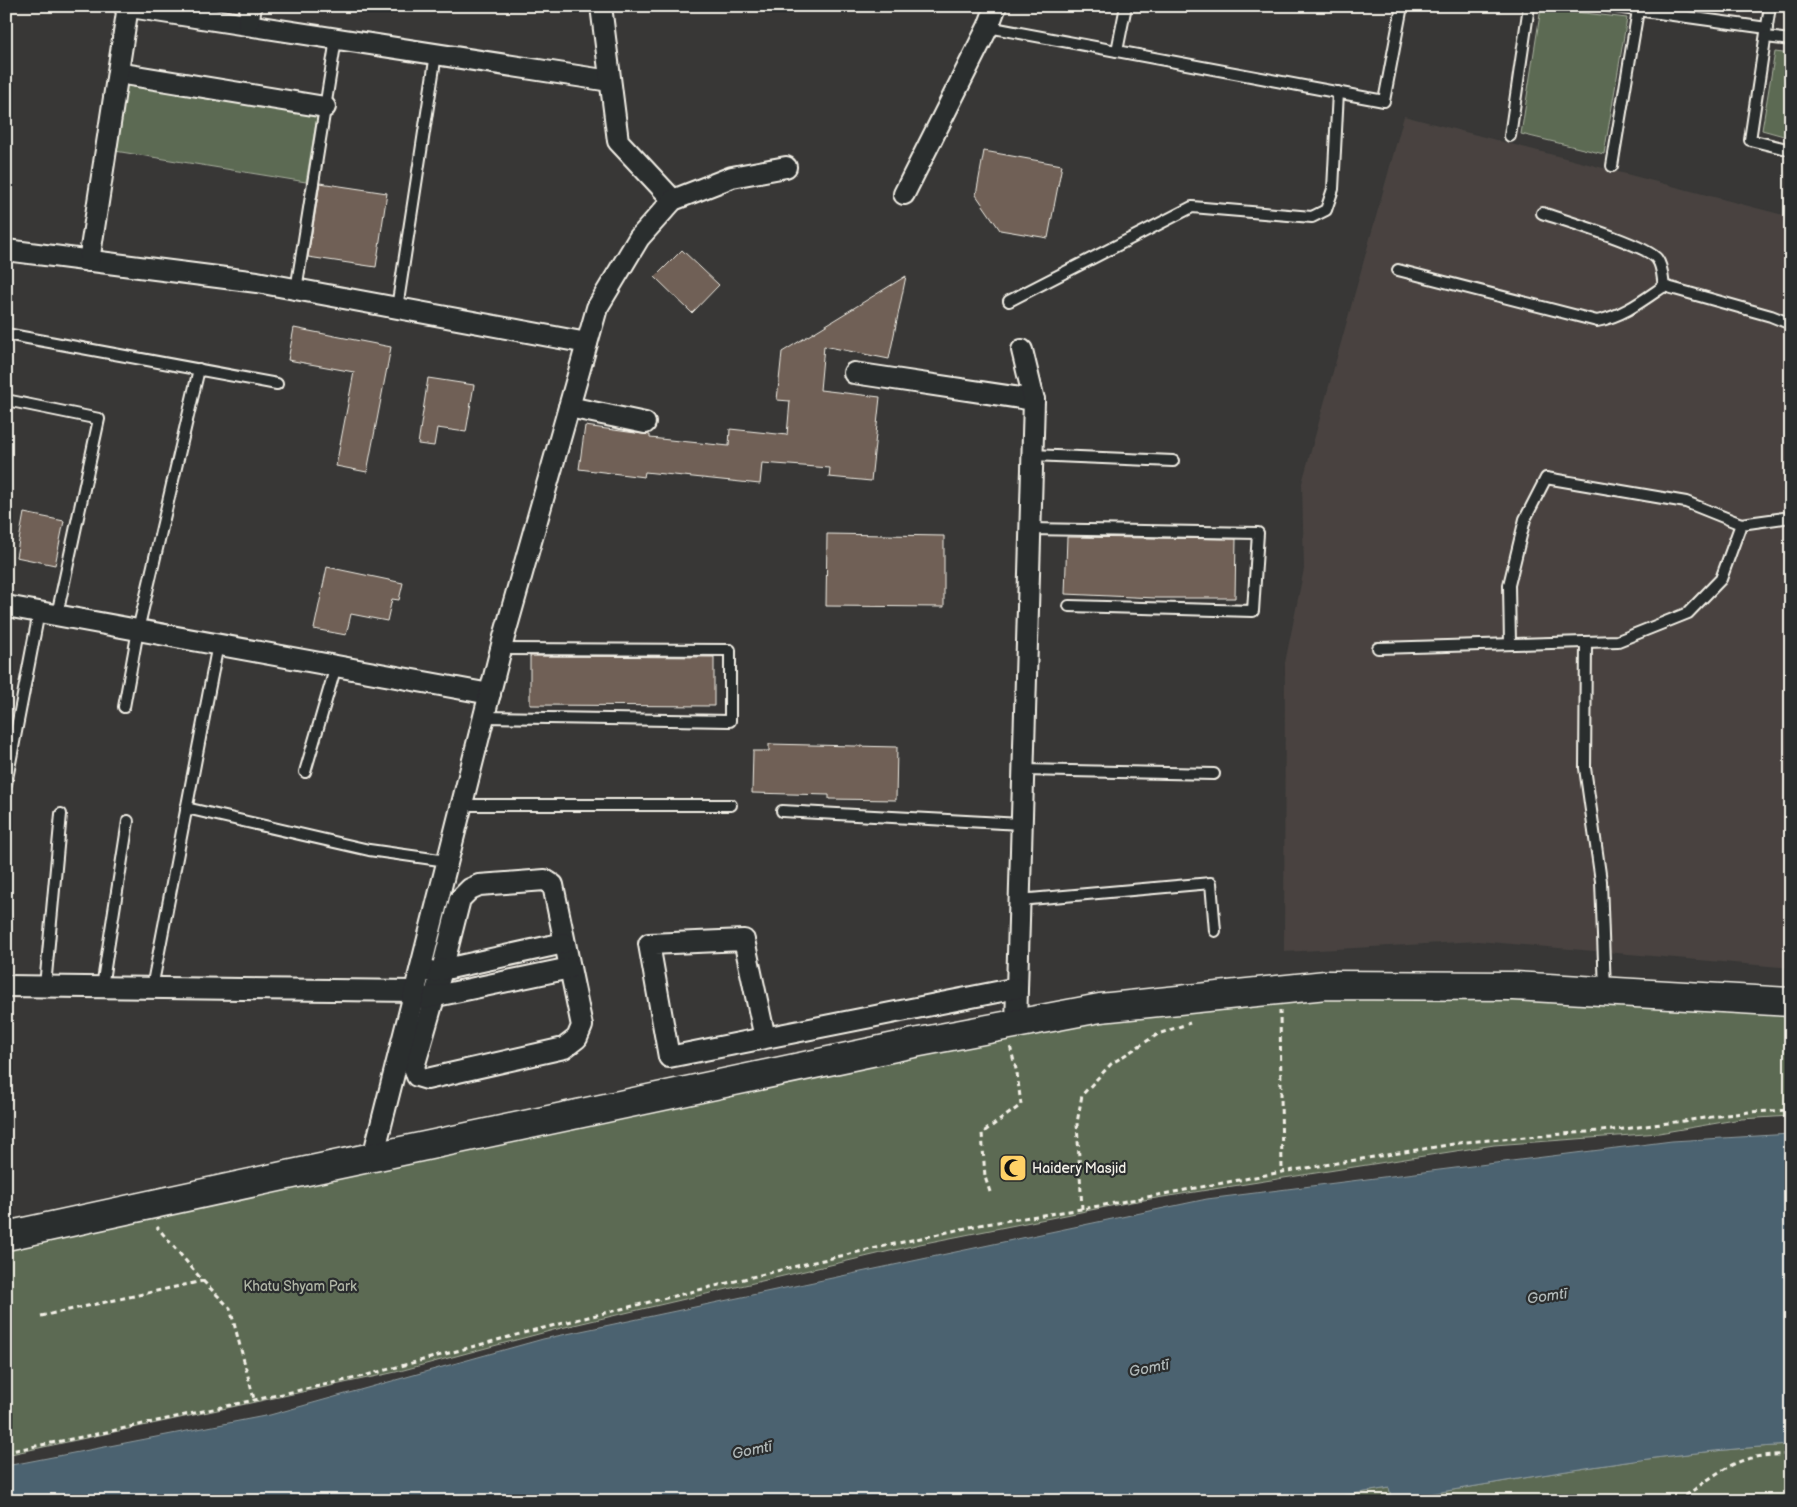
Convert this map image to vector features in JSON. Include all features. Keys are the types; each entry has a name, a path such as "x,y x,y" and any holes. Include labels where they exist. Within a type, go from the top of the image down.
{"street":[{"path":"89,261 127,6 249,16 336,39 610,81"},
{"path":"601,6 618,141 673,200"},
{"path":"904,194 988,27 996,6"},
{"path":"118,73 324,107"},
{"path":"372,1157 420,991 447,861 501,648 597,308 639,238 673,200 732,177 786,167"},
{"path":"6,250 257,282 587,343"},
{"path":"1010,1025 1017,988 1034,400 1022,350"},
{"path":"854,373 1034,400"},
{"path":"569,407 645,424"},
{"path":"6,606 490,694"},
{"path":"442,970 460,899 470,889 479,885 545,880 553,885 582,1026 577,1038 564,1048 427,1079 417,1076 414,1067 420,991 442,970 564,943"},
{"path":"765,1038 744,940 649,944 669,1057 765,1038 1017,988"},
{"path":"6,986 420,991 570,968"},
{"path":"6,1236 904,1045 1100,1008 1336,985 1514,986 1791,1002"}],"lane":[{"path":"1117,51 1126,6"},
{"path":"988,27 1384,101 1402,6"},
{"path":"1510,136 1529,6"},
{"path":"1608,6 1766,32 1791,40"},
{"path":"1770,6 1750,140 1791,150"},
{"path":"1612,166 1638,10"},
{"path":"296,290 336,39"},
{"path":"398,308 436,54"},
{"path":"1009,302 1192,207 1312,217 1326,210 1333,189 1338,92"},
{"path":"1542,213 1642,248 1657,258 1661,266 1664,286"},
{"path":"1398,270 1597,321 1624,313 1664,286 1771,316 1791,324"},
{"path":"6,334 277,384"},
{"path":"124,707 138,630 200,369"},
{"path":"6,400 99,419 8,769 6,784"},
{"path":"1032,455 1173,461"},
{"path":"1510,644 1509,585 1526,519 1546,478 1686,502 1741,524 1791,517"},
{"path":"1378,648 1618,641 1688,613 1721,580 1741,524"},
{"path":"1030,528 1258,533 1253,610 1069,606"},
{"path":"1586,642 1585,768 1601,881 1605,991"},
{"path":"152,988 218,644"},
{"path":"484,717 730,722 730,650 501,648"},
{"path":"305,772 336,666"},
{"path":"1023,770 1214,774"},
{"path":"462,805 731,805"},
{"path":"186,808 368,850 447,861"},
{"path":"782,812 1021,824"},
{"path":"45,986 61,814"},
{"path":"102,987 128,821"},
{"path":"1019,900 1211,882 1215,931"}],"path":[{"path":"1280,990 1282,1172"},
{"path":"1082,1209 1077,1123 1082,1095 1111,1064 1158,1034 1195,1021"},
{"path":"990,1192 985,1177 982,1134 1021,1105 1010,1025"},
{"path":"6,1452 356,1378 540,1329 815,1262 979,1225 1082,1209 1282,1172 1466,1142 1624,1129 1740,1113 1791,1110"},
{"path":"140,1207 203,1281 230,1308 254,1400"},
{"path":"41,1316 203,1281"},
{"path":"1678,1501 1720,1472 1744,1460 1767,1455 1791,1454"}],"shaded area":[{"path":"1404,116 1791,217 1791,968 1478,941 1284,952 1285,663 1304,569 1302,483"}],"green space":[{"path":"1541,8 1627,18 1604,154 1521,134"},
{"path":"1775,52 1791,54 1791,138 1762,130"},
{"path":"127,80 318,111 306,182 115,151"},
{"name":"Khatu Shyam Park","path":"1334,991 1791,1009 1791,1116 1741,1119 1659,1133 1494,1145 1131,1202 920,1244 561,1328 396,1372 6,1455 6,1245 1022,1027"},
{"path":"1791,1445 1791,1501 1310,1501 1389,1488 1392,1500 1641,1460"}],"water":[{"name":"Gomtī","path":"1791,1134 1791,1445 1641,1460 1392,1500 1389,1488 1310,1501 6,1501 6,1466 270,1415 543,1339 1207,1199 1672,1141"}],"building":[{"path":"984,151 1062,165 1048,238 1000,230 976,195"},
{"path":"320,183 387,193 376,267 308,257"},
{"path":"682,250 719,285 692,313 655,277"},
{"path":"906,276 889,359 824,346 820,390 880,397 871,481 829,477 830,468 762,463 760,484 645,472 644,477 579,469 585,426 650,435 650,438 729,446 730,429 787,435 790,401 777,400 782,352"},
{"path":"294,328 391,347 367,472 336,466 354,372 288,360"},
{"path":"428,378 474,385 466,432 437,428 434,446 418,444"},
{"path":"24,513 64,521 55,565 16,557"},
{"path":"827,534 944,536 944,607 826,606"},
{"path":"1067,537 1236,539 1235,598 1156,598 1065,594"},
{"path":"327,567 403,583 399,600 392,599 387,621 351,614 346,635 314,629"},
{"path":"530,656 714,657 714,706 530,705"},
{"path":"769,744 897,747 896,800 829,799 829,795 752,793 753,751 769,751"}],"place":[{"name":"Haidery Masjid","path":"1013,1168"}]}
